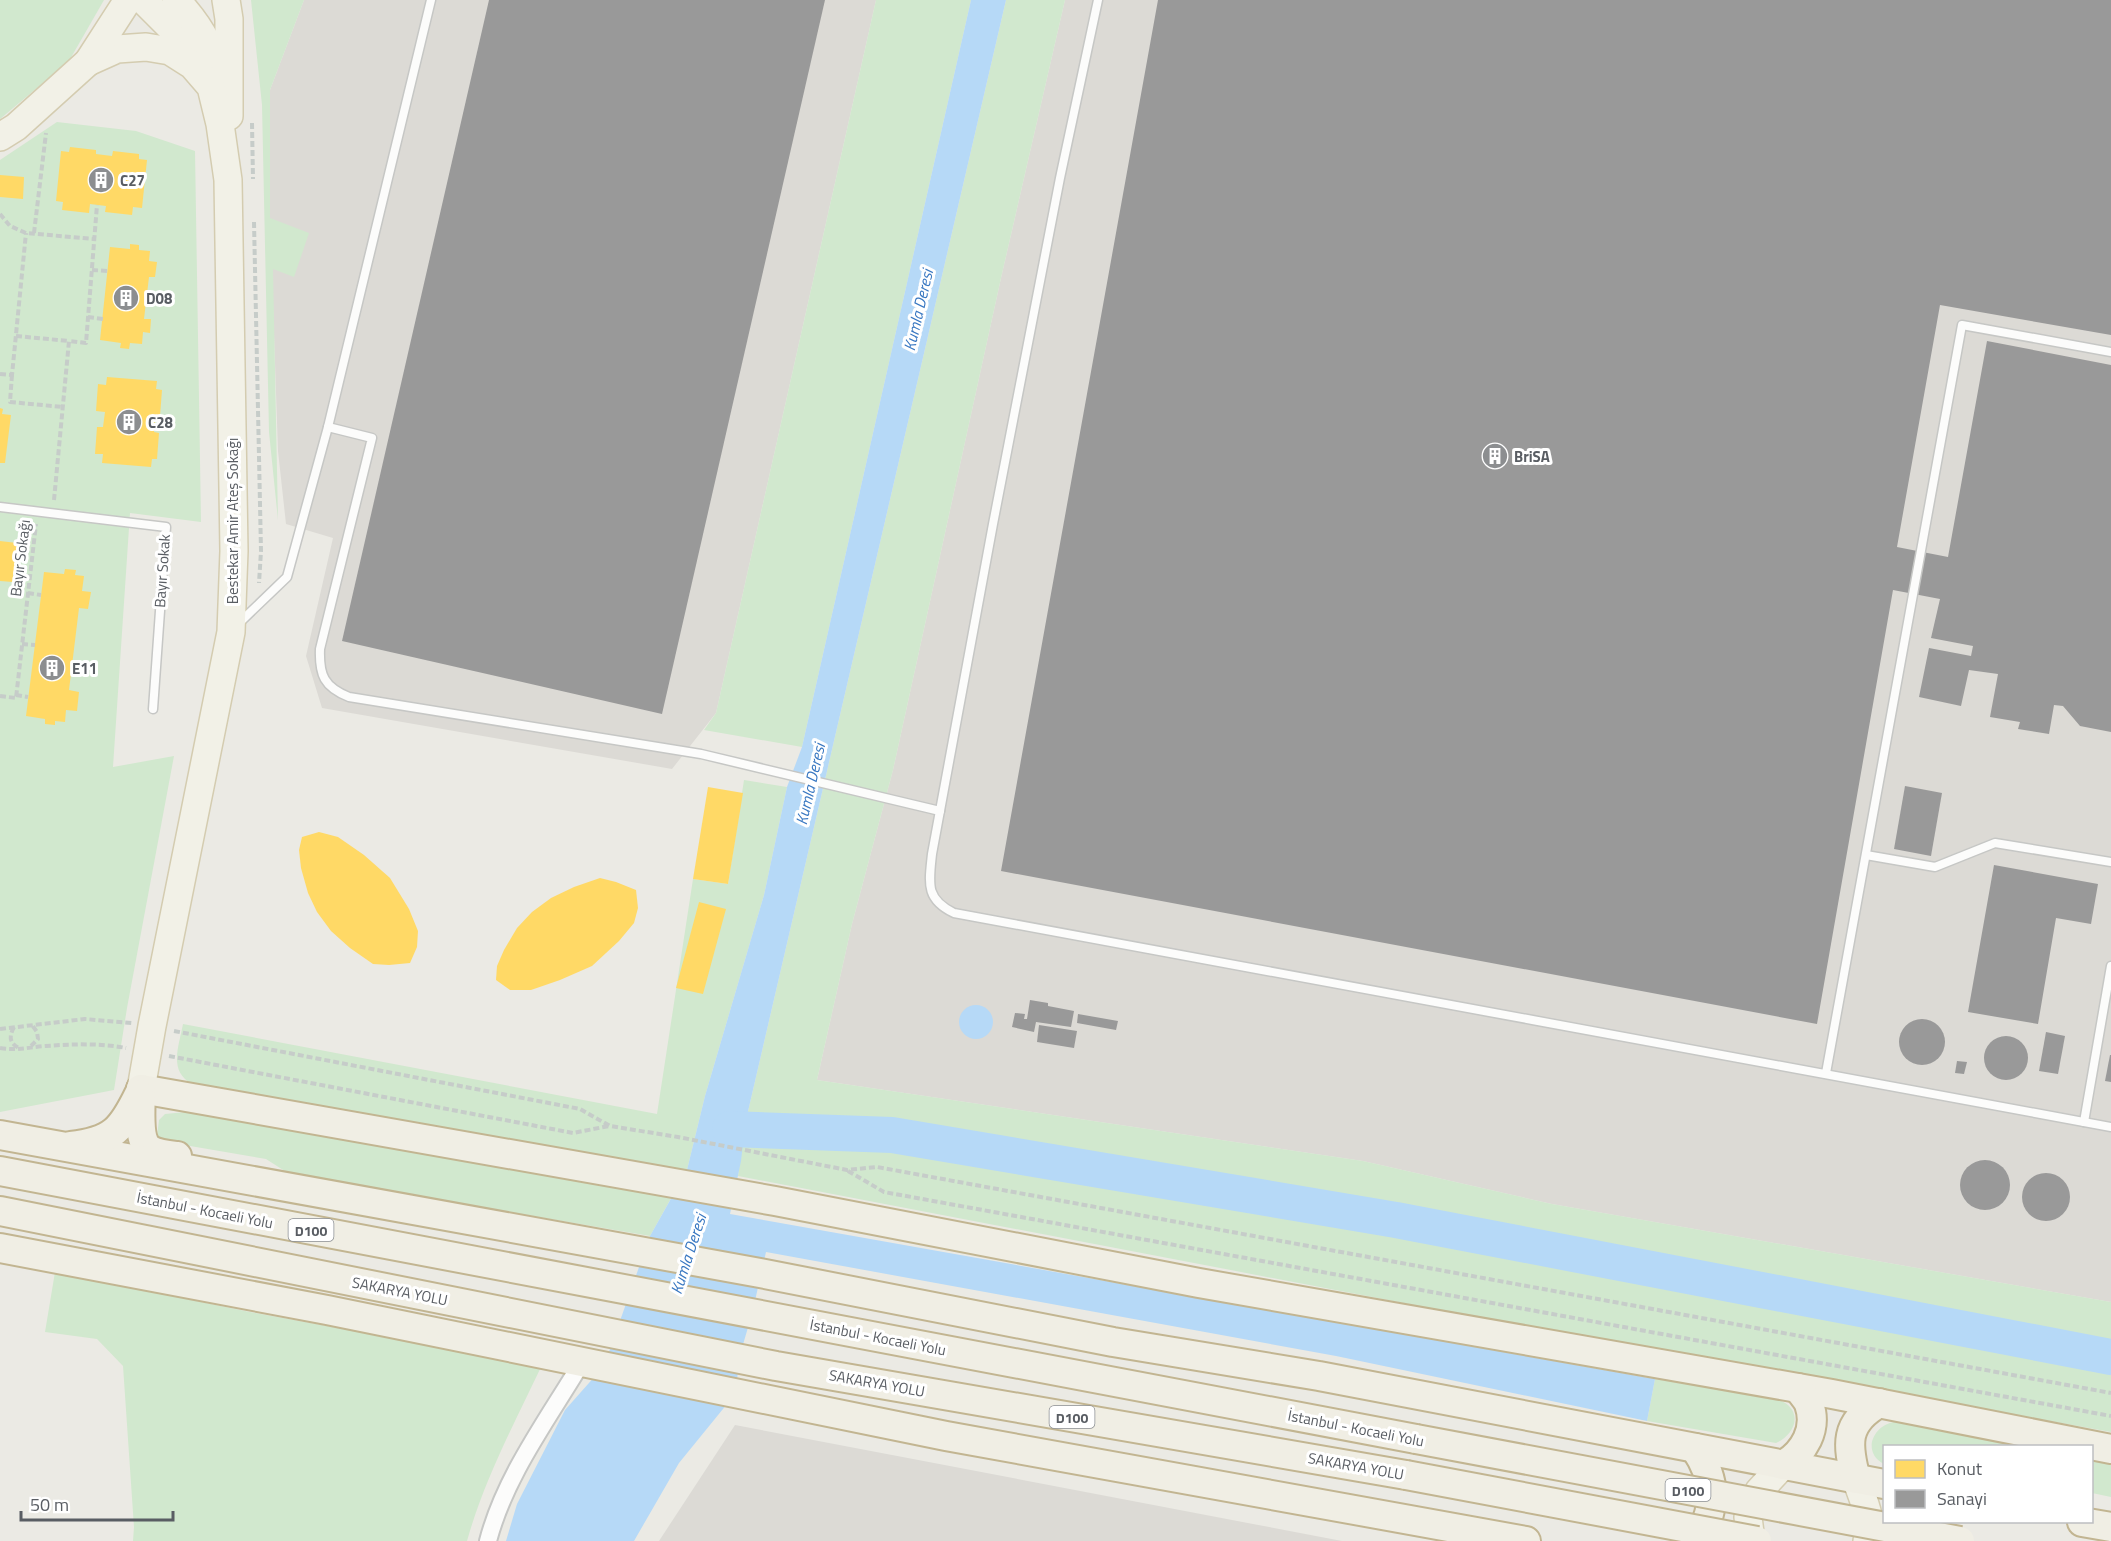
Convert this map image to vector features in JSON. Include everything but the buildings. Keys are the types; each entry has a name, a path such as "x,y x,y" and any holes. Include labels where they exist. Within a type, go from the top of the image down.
{"highway":[{"path":"62,1147 95,1141 122,1126 141,1089"},
{"path":"141,1089 775,1201 1199,1283 1798,1388 2091,1445"},
{"path":"141,1089 142,1140 149,1149 161,1154 235,1166 256,1172 282,1186"},
{"path":"0,1136 760,1273 1113,1342 1331,1379 1883,1484"},
{"name":"İstanbul - Kocaeli Yolu","path":"0,1171 1960,1541"},
{"name":"SAKARYA YOLU","path":"0,1211 776,1366 1406,1475 1757,1541"},
{"path":"0,1248 327,1310 946,1436 1526,1541"},
{"path":"818,1326 1113,1342"},
{"path":"776,1366 1107,1464"},
{"path":"1783,1465 1799,1454 1810,1431 1809,1404 1798,1388"},
{"path":"1856,1479 1850,1456 1850,1439 1854,1425 1866,1410 1879,1403"},
{"path":"2093,1445 2111,1449"},
{"path":"1695,1448 1707,1466 1713,1484 1710,1515 1697,1541"},
{"path":"1917,1541 1921,1528 1925,1523"},
{"path":"2092,1523 2111,1527"}],"main road":[{"path":"0,137 16,127 88,62 128,0"},
{"path":"143,0 192,51 211,87"},
{"path":"176,0 200,28 215,57 221,78 229,131"},
{"path":"226,0 229,19 228,180"},
{"name":"Bestekar Amir Ateş Sokağı","path":"88,62 117,49 146,47 170,51 192,64 211,87 220,124 228,180 234,552 231,632 141,1089"},
{"path":"1751,1541 1748,1517 1759,1491 1783,1465"},
{"path":"1856,1479 1867,1512 1869,1536 1867,1541"}],"street":[{"path":"488,1541 503,1499 523,1460 593,1364"}],"lane":[{"path":"231,632 287,577 328,427 431,0"},
{"path":"1098,0 1060,178 940,811 930,877 932,894 941,907 954,913 1215,963 1826,1073 2111,1127"},
{"path":"1826,1073 1962,325 2111,352"},
{"path":"328,427 372,438 320,649 319,665 333,691 349,697 701,754 940,811"},
{"name":"Bayır Sokak","path":"0,507 166,527 153,710"},
{"path":"1866,855 1935,867 1995,843 2111,862"},
{"path":"2084,1122 2111,966"}],"path":[{"path":"34,233 46,129"},
{"path":"16,336 86,343 97,205"},
{"path":"0,214 10,226 26,232 95,239"},
{"path":"26,232 10,402 63,407"},
{"path":"92,270 108,271"},
{"path":"88,317 103,319"},
{"path":"52,513 69,341"},
{"path":"0,374 12,375"},
{"name":"Bayır Sokağı","path":"16,695 38,512"},
{"path":"28,594 41,595"},
{"path":"22,644 35,645"},
{"path":"0,696 28,697"},
{"path":"0,1029 85,1019 111,1020 150,1039 573,1133 610,1126 847,1170 877,1167 2111,1393"},
{"path":"28,1048 38,1039 37,1032 32,1025"},
{"path":"14,1027 10,1040 21,1050"},
{"path":"0,1048 16,1051 44,1046 105,1044 150,1039 580,1109 610,1126"},
{"path":"847,1170 884,1192 2111,1416"}],"shaded area":[{"path":"304,0 876,0 716,713 672,769 322,708 306,656 333,538 286,524 278,451 270,218 270,90"},
{"name":"BriSA","path":"1065,0 2111,0 2111,1302 1552,1204 1363,1161 817,1080 852,924 893,770 1001,278"},
{"path":"735,1425 1342,1541 659,1541"}],"green space":[{"path":"0,0 104,0 69,61 0,119"},
{"path":"251,0 304,0 270,90 270,218 309,233 294,277 273,269 278,520 269,432 262,105"},
{"path":"876,0 971,0 802,747 704,730 716,713"},
{"path":"1006,0 1065,0 1001,278 893,770 852,924 817,1080 1363,1161 1552,1204 2111,1302 2111,1432 1456,1313 738,1176 746,1120"},
{"path":"57,122 136,131 195,151 201,522 130,513 113,767 174,756 114,1090 0,1112 0,160"},
{"path":"744,780 787,787 764,895 705,1096 687,1170 192,1084 180,1072 177,1057 183,1024 657,1114 693,879 728,884"},
{"path":"186,1112 674,1193 650,1236 291,1175 266,1159 161,1141 157,1136 159,1120 165,1114"},
{"path":"55,1272 250,1312 542,1365 491,1474 467,1541 133,1541 123,1366 97,1339 45,1332"},
{"path":"1655,1379 1775,1398 1787,1404 1792,1410 1793,1427 1776,1443 1647,1421"},
{"path":"1894,1422 2035,1445 1883,1445 1883,1463 1873,1453 1872,1440 1875,1434"},
{"path":"2093,1456 2111,1460 2111,1497 2093,1493"}],"water":[{"name":"Kumla Deresi","path":"971,0 1006,0 746,1120 741,1161 730,1214 1655,1379 1647,1421 1336,1356 766,1252 739,1358 736,1393 679,1463 634,1541 506,1541 517,1504 565,1410 604,1366 650,1236 687,1170 705,1096 764,895 787,787 802,747"},
{"path":"976,1005 988,1010 993,1022 988,1034 976,1039 964,1034 959,1022 964,1010"}],"waterway":[{"path":"730,1129 892,1135 1396,1220 2111,1357"}],"place":[{"name":"C27","path":"101,180"},
{"name":"D08","path":"126,298"},
{"name":"C28","path":"129,422"},
{"name":"BriSA","path":"1495,456"},
{"name":"E11","path":"52,668"}]}
